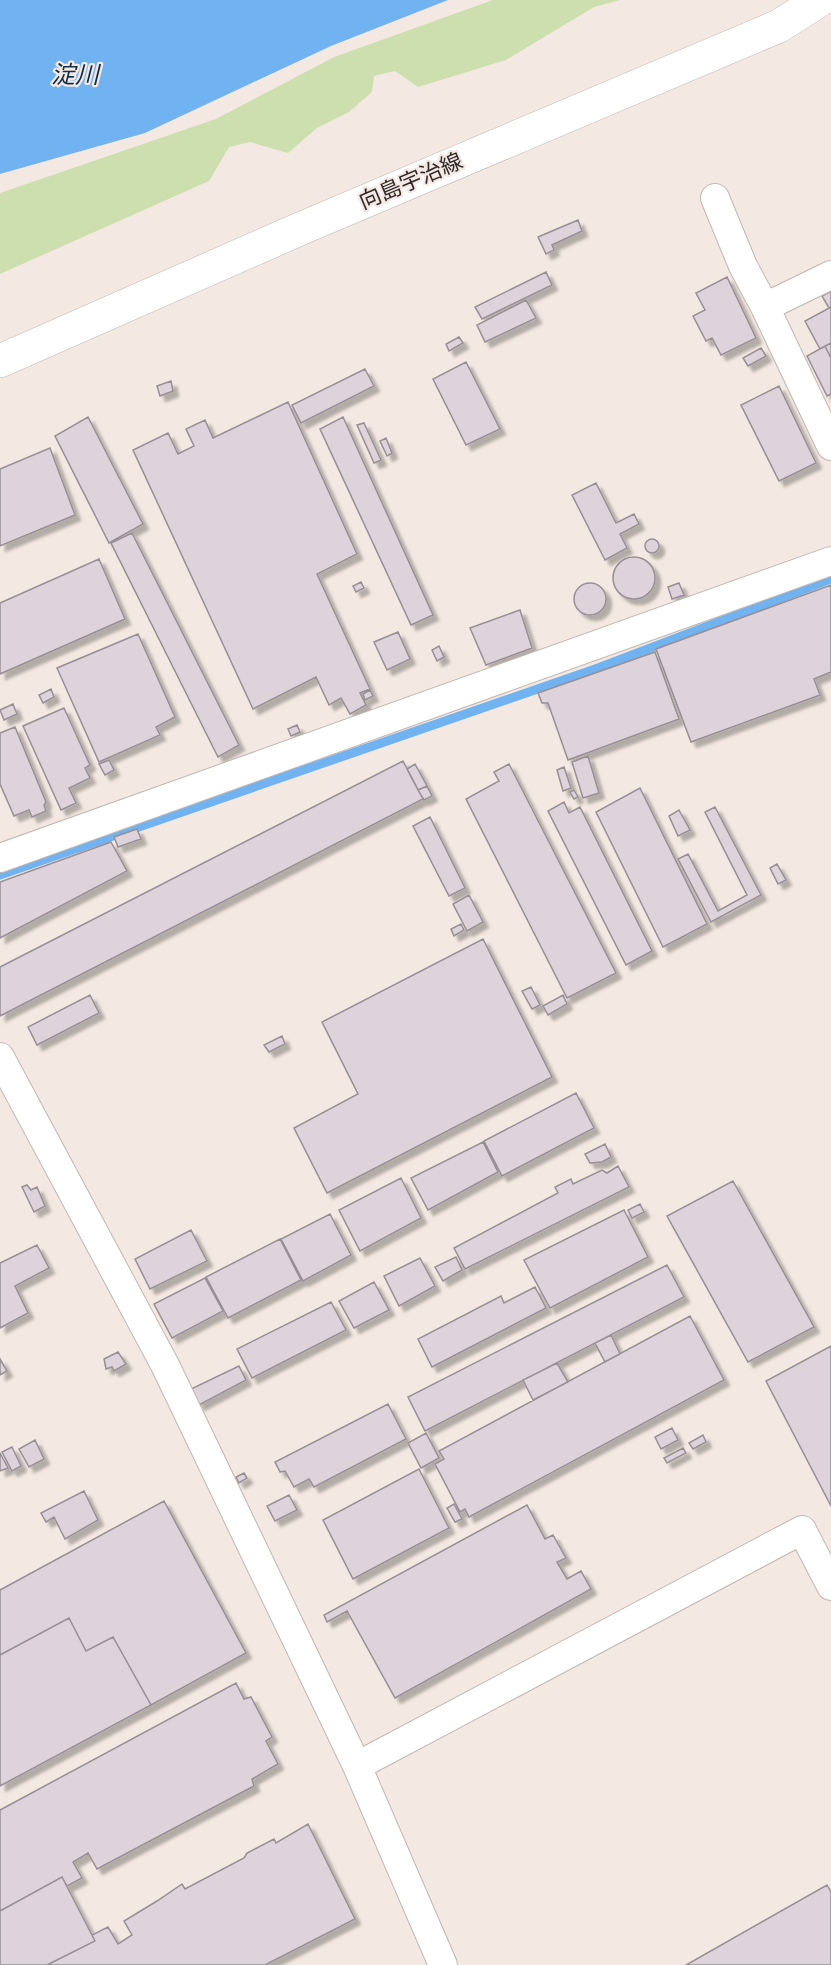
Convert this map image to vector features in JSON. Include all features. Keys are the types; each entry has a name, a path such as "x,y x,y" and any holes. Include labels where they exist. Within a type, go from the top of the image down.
{"main road":[{"name":"向島宇治線","path":"0,361 302,228 779,26 820,0"}],"street":[{"path":"715,198 743,266 831,446"},
{"path":"765,307 831,275"},
{"path":"0,858 831,561"},
{"path":"0,1057 165,1365 357,1766 443,1965"},
{"path":"357,1766 802,1530 831,1586"}],"green space":[{"path":"493,0 620,0 594,7 506,60 418,87 395,71 374,76 372,92 349,112 317,128 288,153 250,142 229,147 209,181 0,274 0,193 216,119 334,57"}],"water":[{"name":"淀川","path":"0,0 448,0 331,46 145,133 0,174"}],"building":[{"path":"578,220 582,231 552,245 554,250 546,254 538,237"},
{"path":"546,272 552,285 482,319 475,307"},
{"path":"727,277 756,338 721,355 712,338 706,341 693,316 705,310 696,293"},
{"path":"831,291 831,307 829,308 822,296"},
{"path":"526,300 536,318 485,342 477,325"},
{"path":"831,307 831,343 820,349 805,321"},
{"path":"459,337 463,343 449,351 446,344"},
{"path":"831,343 831,358 825,346"},
{"path":"825,346 831,358 831,394 827,396 807,356"},
{"path":"761,348 766,356 748,366 743,358"},
{"path":"466,362 500,429 466,445 433,379"},
{"path":"365,369 374,386 301,423 292,405"},
{"path":"171,381 173,391 160,396 157,386"},
{"path":"779,386 816,463 779,481 741,405"},
{"path":"288,402 357,554 317,574 370,689 360,693 366,705 350,714 341,698 329,705 316,677 253,709 133,450 168,433 178,454 194,446 186,429 205,420 213,438"},
{"path":"88,417 143,524 109,543 55,436"},
{"path":"343,417 433,615 411,625 320,429"},
{"path":"364,423 381,460 374,463 357,425"},
{"path":"386,438 392,453 387,456 380,441"},
{"path":"50,448 75,515 0,546 0,469"},
{"path":"596,483 616,523 634,514 639,524 620,534 627,548 605,560 572,495"},
{"path":"132,533 239,745 218,757 111,543"},
{"path":"649,539 655,539 659,546 655,553 649,553 645,549 645,543"},
{"path":"634,557 649,563 655,578 649,593 634,599 619,593 613,578 619,563"},
{"path":"99,559 125,619 0,674 0,603"},
{"path":"361,582 364,588 356,592 353,586"},
{"path":"590,583 602,587 606,599 602,611 590,615 578,611 574,599 578,587"},
{"path":"679,583 684,595 672,599 668,587"},
{"path":"831,585 831,672 814,679 820,695 691,742 656,649"},
{"path":"520,610 532,648 486,665 470,628"},
{"path":"398,632 410,659 387,670 374,642"},
{"path":"138,634 175,717 156,727 160,735 99,762 57,668"},
{"path":"439,646 444,657 437,661 432,650"},
{"path":"655,652 679,719 568,760 548,703 542,703 538,693"},
{"path":"51,689 54,697 43,703 39,695"},
{"path":"370,690 373,696 365,700 363,694"},
{"path":"13,704 17,714 4,720 0,710"},
{"path":"64,708 90,765 85,768 90,778 69,788 76,803 61,810 23,726"},
{"path":"297,725 300,732 291,736 288,729"},
{"path":"15,727 46,802 44,805 46,811 32,817 29,810 14,816 0,784 0,733"},
{"path":"588,756 599,793 583,798 572,762"},
{"path":"109,760 114,770 105,775 99,764"},
{"path":"403,761 423,799 0,1016 0,967"},
{"path":"415,764 427,786 418,790 407,769"},
{"path":"509,764 616,973 567,998 466,799 499,781 494,772"},
{"path":"564,767 571,788 563,791 557,770"},
{"path":"427,786 432,796 424,800 418,790"},
{"path":"640,788 707,924 663,947 596,812"},
{"path":"574,790 578,797 574,799 570,792"},
{"path":"564,802 569,813 580,807 652,951 626,965 548,811"},
{"path":"715,807 761,895 711,922 678,859 688,854 718,911 747,895 705,812"},
{"path":"679,810 690,830 678,836 669,816"},
{"path":"430,817 465,888 449,896 413,826"},
{"path":"137,829 141,839 118,847 114,837"},
{"path":"111,842 127,871 0,938 0,882"},
{"path":"777,864 786,880 778,884 770,868"},
{"path":"469,895 483,922 467,931 453,904"},
{"path":"461,924 464,930 454,936 451,929"},
{"path":"483,939 552,1077 327,1193 294,1128 358,1094 322,1022"},
{"path":"531,987 540,1005 532,1009 522,991"},
{"path":"90,995 99,1013 37,1045 28,1027"},
{"path":"563,995 567,1004 548,1015 543,1006"},
{"path":"282,1036 285,1044 269,1052 264,1045"},
{"path":"576,1093 594,1128 502,1176 484,1141"},
{"path":"483,1142 498,1172 428,1210 411,1178"},
{"path":"605,1144 611,1157 602,1162 590,1163 585,1154"},
{"path":"618,1166 629,1187 465,1269 454,1248 558,1193 555,1187 571,1179 573,1184 602,1170 607,1173"},
{"path":"401,1178 421,1218 360,1251 339,1210"},
{"path":"733,1181 814,1327 748,1362 667,1216"},
{"path":"27,1185 31,1190 37,1187 45,1206 34,1212 22,1187"},
{"path":"640,1204 644,1212 632,1218 628,1210"},
{"path":"624,1210 648,1257 550,1308 524,1260"},
{"path":"330,1214 351,1255 303,1281 281,1239"},
{"path":"191,1230 207,1261 150,1289 135,1259"},
{"path":"280,1239 301,1280 228,1318 206,1277"},
{"path":"37,1245 49,1268 15,1286 28,1313 0,1328 0,1263"},
{"path":"456,1257 462,1270 443,1281 435,1267"},
{"path":"420,1258 435,1286 399,1306 384,1276"},
{"path":"667,1265 684,1297 425,1431 408,1397"},
{"path":"205,1278 223,1311 172,1338 154,1304"},
{"path":"374,1282 389,1310 354,1328 339,1301"},
{"path":"535,1287 546,1308 432,1367 418,1339 501,1296 504,1303"},
{"path":"331,1302 346,1330 252,1378 237,1349"},
{"path":"690,1316 724,1380 469,1517 465,1509 460,1512 435,1464 444,1459 439,1451"},
{"path":"611,1335 620,1354 605,1362 595,1343"},
{"path":"831,1346 831,1506 766,1381"},
{"path":"118,1352 126,1364 114,1371 112,1367 106,1369 104,1359"},
{"path":"0,1359 7,1371 0,1375"},
{"path":"557,1363 568,1382 533,1400 523,1380"},
{"path":"239,1366 246,1380 199,1405 191,1389"},
{"path":"388,1404 406,1439 314,1487 309,1479 294,1487 285,1471 280,1472 275,1462"},
{"path":"672,1428 678,1440 661,1449 655,1437"},
{"path":"426,1433 439,1458 421,1468 408,1443"},
{"path":"703,1435 706,1442 693,1449 689,1443"},
{"path":"35,1440 44,1459 29,1467 19,1449"},
{"path":"12,1447 21,1466 12,1471 2,1452"},
{"path":"683,1448 686,1453 667,1463 664,1458"},
{"path":"0,1453 8,1468 0,1471"},
{"path":"419,1469 449,1528 353,1579 323,1520"},
{"path":"244,1473 247,1478 239,1483 236,1477"},
{"path":"84,1491 98,1520 65,1539 54,1517 46,1522 41,1513"},
{"path":"289,1495 297,1510 275,1521 267,1506"},
{"path":"164,1501 246,1653 151,1705 113,1637 86,1651 69,1618 0,1655 0,1590"},
{"path":"454,1504 462,1519 455,1522 447,1508"},
{"path":"527,1505 545,1539 553,1535 566,1558 557,1562 567,1579 581,1571 591,1589 395,1698 347,1611 327,1622 324,1615"},
{"path":"69,1618 86,1651 113,1637 151,1705 0,1786 0,1655"},
{"path":"236,1683 244,1699 251,1697 272,1737 266,1741 278,1764 252,1779 254,1786 97,1869 88,1853 73,1862 82,1878 67,1886 62,1877 0,1911 0,1810"},
{"path":"308,1824 355,1919 265,1965 47,1965 95,1941 92,1935 108,1927 118,1944 132,1935 124,1921 182,1884 185,1889 244,1858 247,1853 274,1839 276,1843"},
{"path":"62,1877 95,1941 47,1965 0,1965 0,1911"},
{"path":"827,1885 831,1892 831,1965 686,1965"}],"waterway":[{"path":"0,875 598,668 831,579"}]}
